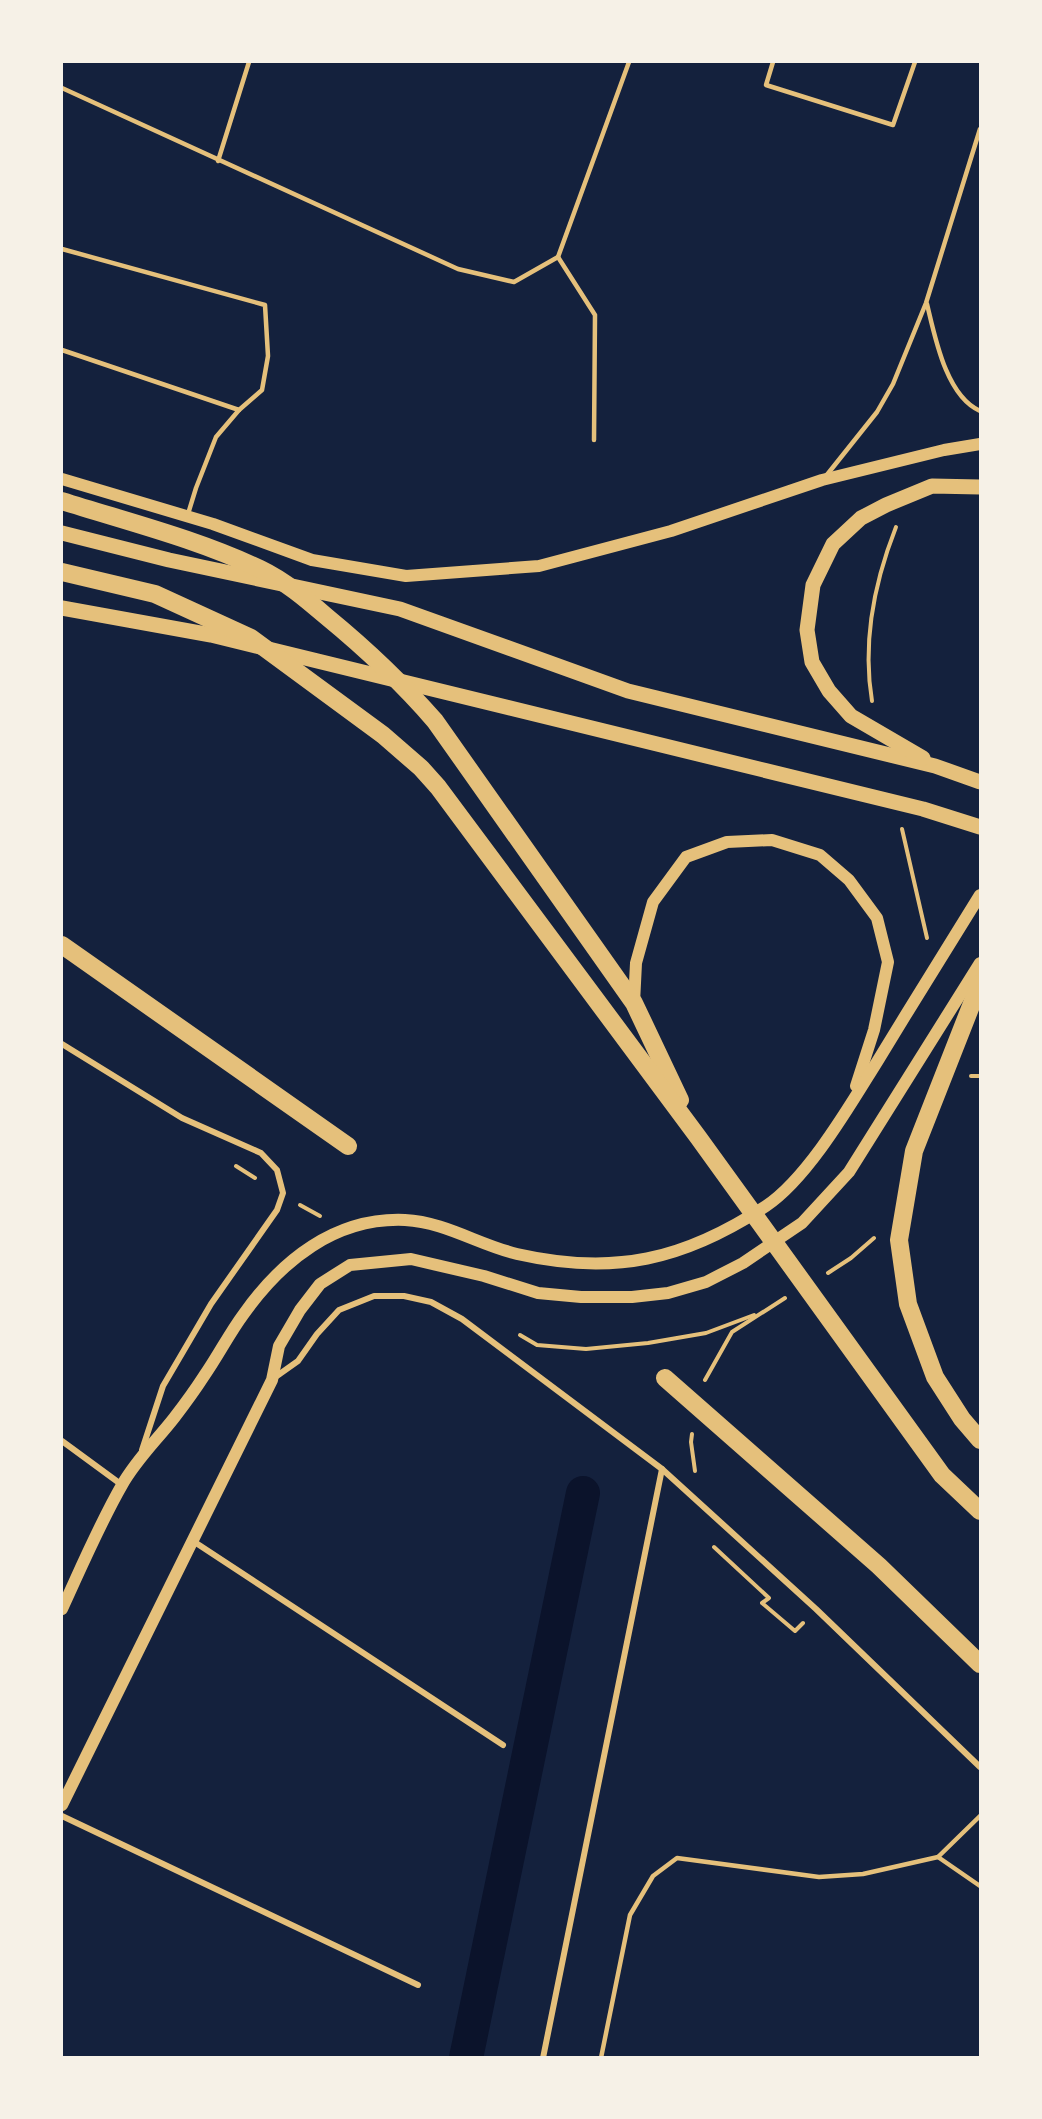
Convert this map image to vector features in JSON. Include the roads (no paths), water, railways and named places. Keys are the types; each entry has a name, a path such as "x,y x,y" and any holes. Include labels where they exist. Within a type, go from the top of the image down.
{"highway":[{"path":"62,501 207,546 262,570 289,587 357,641 406,687 435,721 634,1003 698,1137"},
{"path":"62,572 155,594 251,638 408,756 438,787 698,1137 942,1475 981,1511"},
{"path":"62,945 348,1146"},
{"path":"981,983 914,1151 899,1240 908,1304 935,1377 962,1419 981,1440"},
{"path":"665,1378 879,1566 981,1664"}],"main road":[{"path":"62,479 213,524 312,560 406,576 539,566 671,531 822,480 944,450 981,444"},
{"path":"935,766 851,716 829,691 812,662 807,630 813,585 833,544 861,518 932,486 981,486"},
{"path":"62,533 169,560 400,609 628,691 935,766 981,782"},
{"path":"62,608 222,638 912,806 981,827"},
{"path":"634,1003 636,963 653,902 686,857 727,842 772,840 820,855 849,880 877,918 888,962 874,1030 851,1103"},
{"path":"62,1609 122,1485 139,1459 199,1384 243,1314 283,1268 325,1236 363,1223 404,1220 443,1226 516,1254 577,1263 617,1264 658,1258 692,1247 719,1234 769,1204 802,1172 851,1103 981,895"},
{"path":"62,1804 272,1380 279,1346 300,1310 320,1284 350,1265 411,1259 484,1276 538,1293 581,1297 632,1297 668,1293 706,1282 743,1263 802,1223 849,1172 981,963"}],"street":[{"path":"62,1044 182,1118 261,1153 277,1170 283,1193 277,1210 211,1304 163,1386 139,1459"},
{"path":"272,1380 298,1361 317,1334 339,1310 374,1296 404,1296 431,1302 462,1319 662,1469 816,1609 981,1767"},
{"path":"62,1441 122,1485"},
{"path":"543,2058 662,1469"},
{"path":"192,1540 503,1745"},
{"path":"62,1816 418,1985"}],"lane":[{"path":"218,161 249,62"},
{"path":"62,88 458,269 513,282 558,257 629,62"},
{"path":"773,62 766,85 893,124 915,62"},
{"path":"822,480 878,412 893,384 926,303 981,129"},
{"path":"62,249 264,305 268,356 262,390 239,410 216,437 187,517"},
{"path":"558,257 595,315 594,440"},
{"path":"926,303 938,350 954,384 972,407 981,411"},
{"path":"62,350 239,410"},
{"path":"601,2058 630,1915 653,1876 677,1858 819,1877 863,1874 938,1857 981,1816"},
{"path":"938,1857 981,1886"}],"waterway":[{"path":"466,2058 583,1493"}]}
